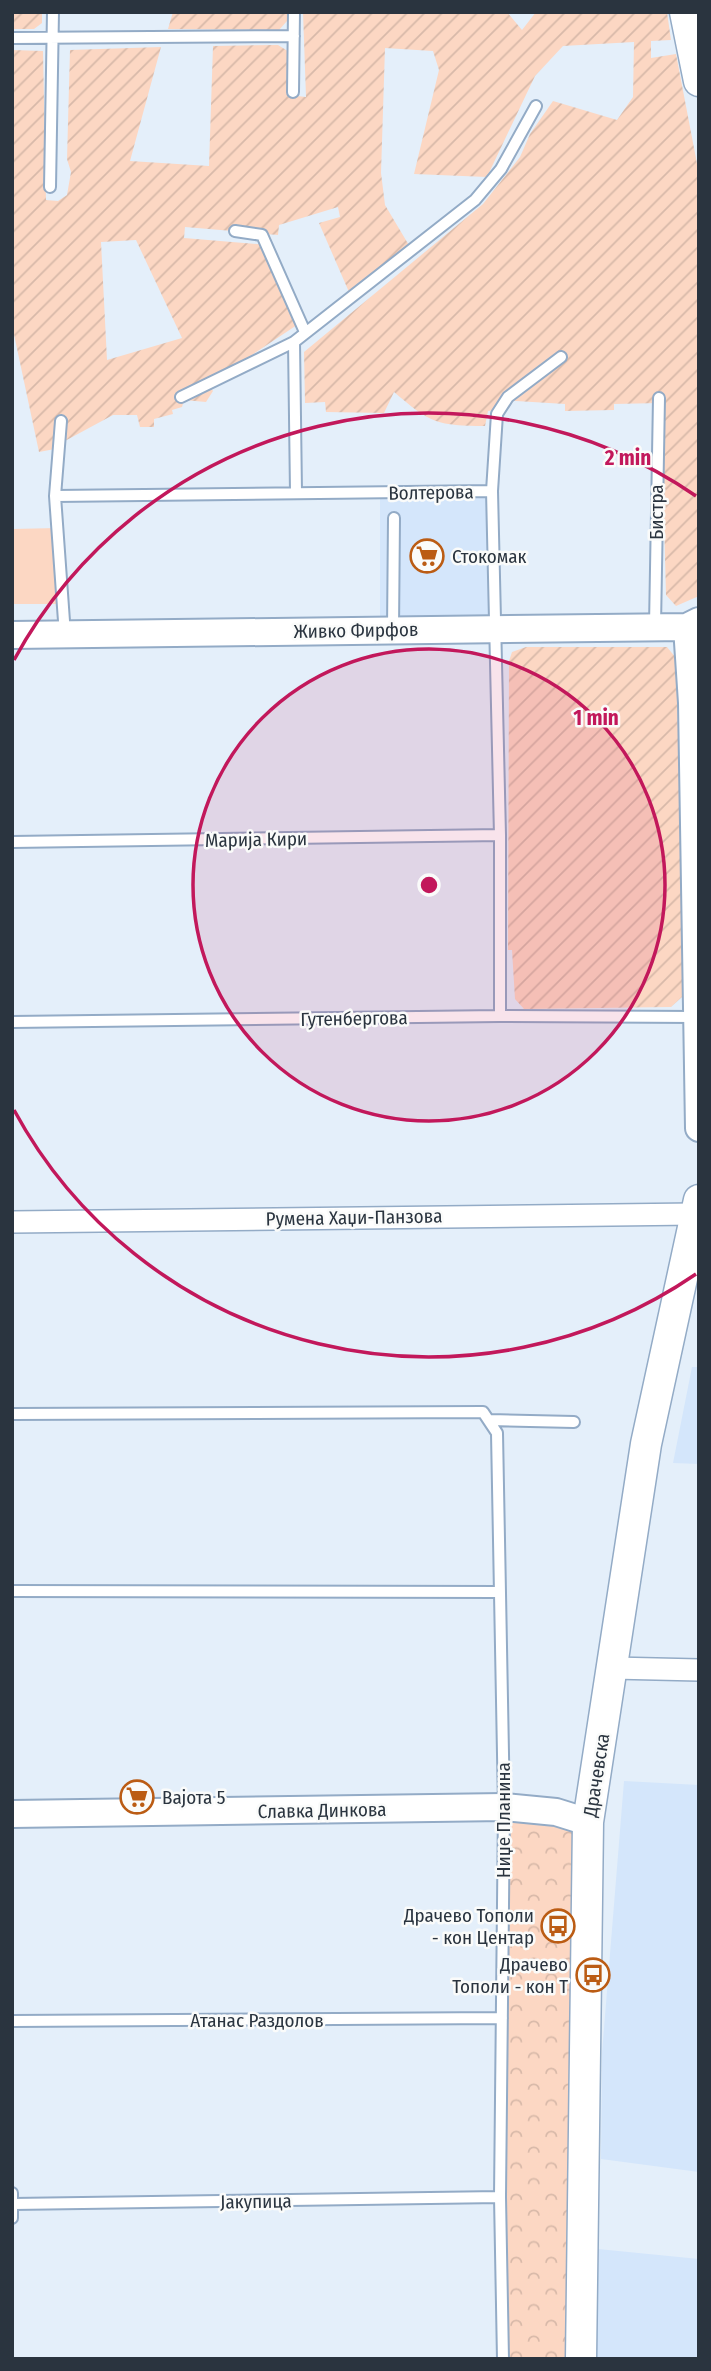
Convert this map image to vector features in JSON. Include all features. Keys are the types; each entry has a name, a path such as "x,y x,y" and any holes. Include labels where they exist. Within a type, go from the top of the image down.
{"main road":[{"path":"685,12 699,81"},
{"name":"Драчевска","path":"581,2359 588,1822 646,1444 697,1207"}],"street":[{"name":"Живко Фирфов","path":"12,635 693,624"},
{"path":"693,624 699,1128"},
{"name":"Румена Хаџи-Панзова","path":"12,1222 697,1207"},
{"path":"612,1668 699,1670"},
{"name":"Славка Динкова","path":"12,1814 504,1807 556,1812 588,1822"},
{"path":"556,1812 569,1827 576,1850 576,1943 586,1967"}],"lane":[{"path":"50,187 53,12"},
{"path":"293,92 294,12"},
{"path":"12,38 294,36"},
{"path":"181,397 293,342 475,200 501,169 536,106"},
{"path":"235,231 262,234 305,332"},
{"path":"293,342 296,493"},
{"path":"492,491 497,414 508,397 561,358"},
{"name":"Бистра","path":"655,626 659,398"},
{"path":"61,421 55,496 65,635"},
{"name":"Волтерова","path":"55,496 492,491 493,628 500,835 500,1016"},
{"path":"393,629 394,519"},
{"name":"Марија Кири","path":"12,842 500,835"},
{"name":"Гутенбергова","path":"12,1022 500,1016 696,1017"},
{"path":"12,1414 487,1416 574,1422"},
{"name":"Ниџе Планина","path":"487,1416 497,1433 504,1807 500,2197 503,2359"},
{"path":"12,1591 499,1592"},
{"name":"Атанас Раздолов","path":"12,2021 502,2018"},
{"path":"12,2193 12,2218"},
{"name":"Јакупица","path":"13,2204 500,2197"}],"shaded area":[{"path":"492,491 493,628 380,629 380,492"},
{"path":"692,1367 699,1367 699,1464 673,1463"},
{"path":"624,1781 699,1785 699,2172 601,2159 602,2053"},
{"path":"598,2249 699,2259 699,2359 595,2359"}],"green space":[{"path":"12,12 42,12 42,23 34,29 12,29"},
{"path":"173,12 287,12 287,21 279,30 168,29"},
{"path":"303,12 507,12 522,30 536,12 667,12 671,40 651,41 651,58 676,54 699,174 699,596 676,606 666,595 661,403 614,404 614,410 565,411 565,404 498,400 498,410 488,411 485,426 435,421 394,392 384,413 326,412 325,402 305,403 304,352 483,204 520,157 530,134 553,101 617,120 633,97 634,42 563,46 535,76 487,177 414,174 439,70 433,51 385,48 381,173 385,205 410,247 349,292 319,223 340,217 338,207 279,225 278,235 185,227 184,238 269,245 300,323 208,384 213,391 206,402 184,400 182,407 172,410 173,414 154,419 154,427 140,427 137,415 113,415 63,442 60,448 39,452 12,325 12,50 43,51 46,200 58,201 67,195 71,172 67,159 70,50 161,47 130,161 209,166 213,46 278,45 291,53 297,96 306,97","holes":["136,240 182,338 107,360 101,242"]},
{"path":"57,528 63,604 12,604 12,529"},
{"path":"526,647 667,647 676,658 685,985 682,997 671,1007 524,1009 515,999 512,950 508,950 509,661 512,652"},
{"path":"504,1807 588,1822 582,2359 503,2359"}],"place":[{"name":"Стокомак","path":"427,556"},
{"name":"Вајота 5","path":"137,1797"},
{"name":"Драчево Тополи - кон Центар","path":"558,1926"},
{"name":"Драчево Тополи - кон Т","path":"593,1975"}]}
